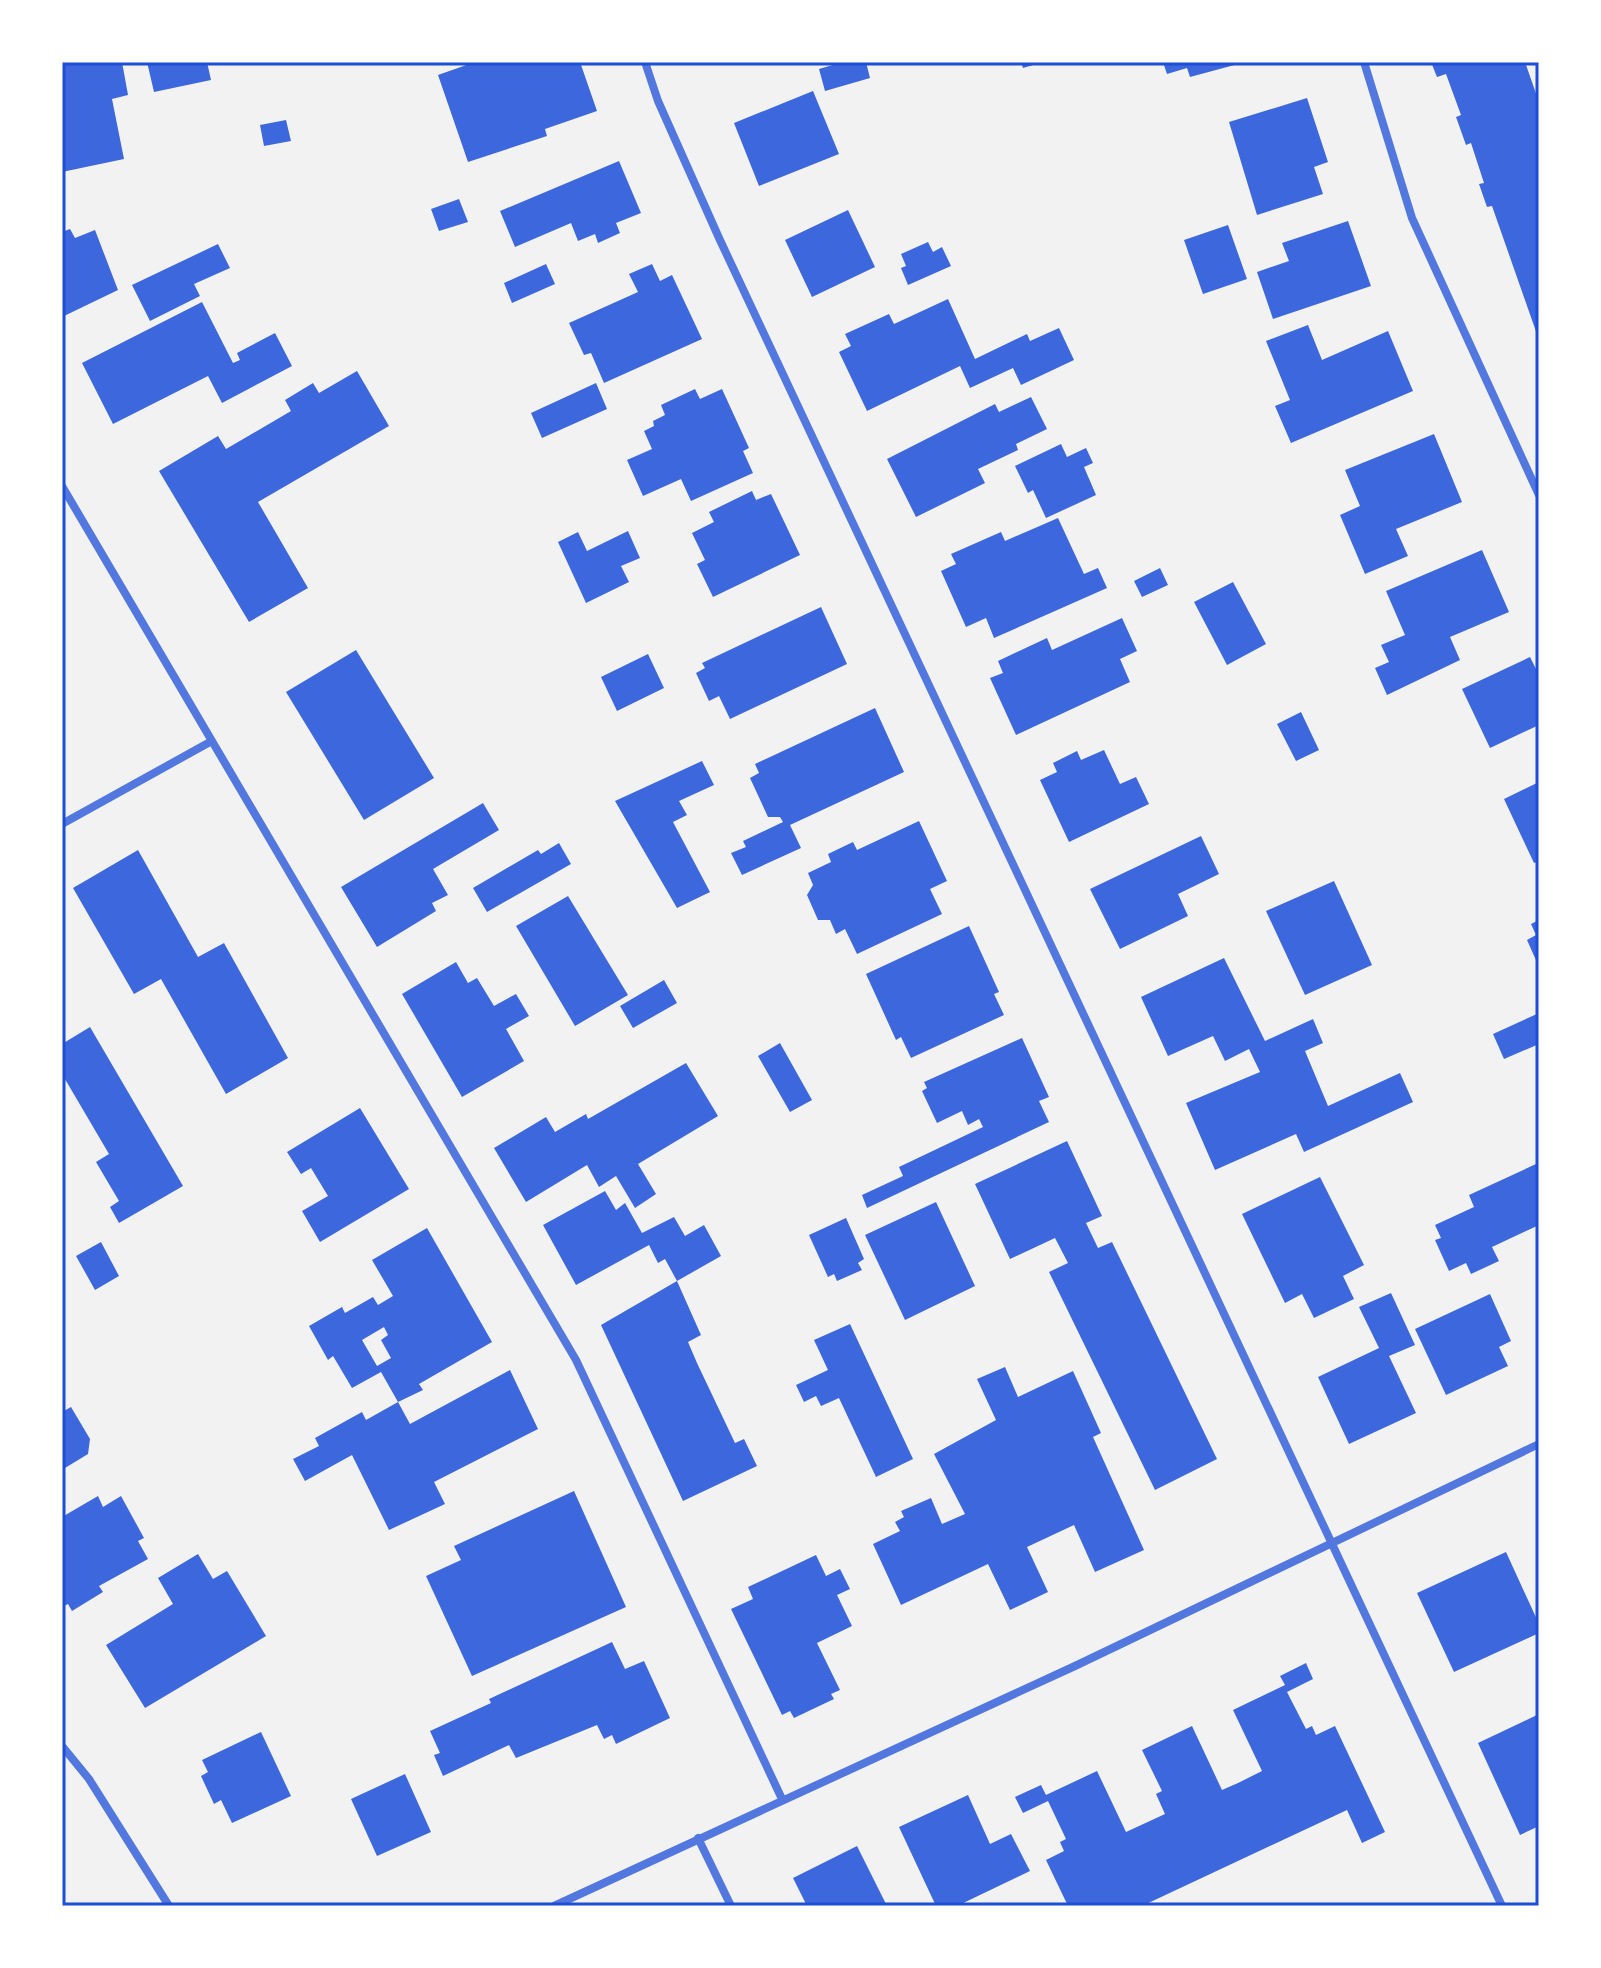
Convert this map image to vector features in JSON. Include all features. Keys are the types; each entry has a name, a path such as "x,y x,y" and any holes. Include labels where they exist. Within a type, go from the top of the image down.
{"street":[{"path":"645,62 658,101 719,238 1502,1906"},
{"path":"1364,62 1412,218 1539,495"},
{"path":"62,486 210,742 518,1255 576,1360 782,1799"},
{"path":"62,824 210,742"},
{"path":"554,1906 1075,1666 1539,1444"},
{"path":"62,1746 89,1779 169,1906"},
{"path":"698,1838 731,1906"}],"building":[{"path":"62,62 122,62 128,95 112,99 124,159 62,172"},
{"path":"147,62 207,62 211,80 154,92"},
{"path":"475,62 580,62 597,111 545,129 547,136 468,162 438,75"},
{"path":"843,62 866,62 870,78 825,91 819,69"},
{"path":"1021,62 1040,62 1040,63 1023,68"},
{"path":"1163,62 1242,63 1190,77 1187,68 1167,74"},
{"path":"1431,62 1525,62 1539,102 1539,340 1492,206 1487,207 1479,184 1484,183 1471,143 1466,145 1456,117 1461,115 1446,74 1437,77"},
{"path":"813,91 839,154 759,186 734,123"},
{"path":"1307,98 1328,162 1314,167 1323,194 1257,215 1229,122"},
{"path":"286,120 291,141 264,146 260,125"},
{"path":"619,161 641,213 616,223 620,233 598,243 595,234 578,241 571,223 515,247 500,211"},
{"path":"459,199 468,222 439,231 431,209"},
{"path":"848,210 875,267 812,297 785,240"},
{"path":"1348,221 1371,286 1273,319 1257,272 1289,261 1282,243"},
{"path":"1228,225 1247,279 1203,294 1184,240"},
{"path":"70,229 75,238 95,230 118,290 62,317 62,232"},
{"path":"928,242 933,252 942,247 951,266 908,285 901,268 906,266 901,254"},
{"path":"218,244 230,268 194,284 200,296 150,321 132,285"},
{"path":"546,264 555,284 512,303 504,283"},
{"path":"652,264 660,281 672,275 702,339 604,383 591,353 584,355 569,323 638,292 629,274"},
{"path":"948,299 975,359 1027,334 1030,341 1059,328 1074,360 1021,385 1013,368 970,388 960,366 867,411 839,352 851,346 845,334 889,314 894,324"},
{"path":"202,302 233,363 240,360 237,353 275,333 292,366 222,403 208,376 113,424 82,363"},
{"path":"1308,325 1322,360 1388,331 1413,391 1291,443 1275,406 1290,400 1266,341"},
{"path":"357,371 389,426 258,502 308,588 249,622 159,471 218,436 226,449 291,411 285,400 313,383 319,393"},
{"path":"596,383 607,409 542,438 531,413"},
{"path":"695,389 700,399 722,389 749,448 743,451 753,473 691,501 681,479 643,496 627,460 652,449 644,431 654,426 653,421 665,415 661,405"},
{"path":"1031,397 1047,429 1016,444 1018,450 978,469 985,483 916,517 887,459 995,404 999,412"},
{"path":"1434,434 1462,502 1396,529 1408,556 1365,574 1340,515 1360,506 1345,470"},
{"path":"1061,444 1067,457 1086,448 1093,463 1084,467 1096,495 1046,518 1033,490 1028,493 1015,466"},
{"path":"752,491 756,500 771,494 800,555 713,597 697,564 705,560 692,533 714,522 709,512"},
{"path":"1058,518 1084,574 1098,568 1107,588 994,638 986,618 966,627 941,571 956,564 951,554 1001,532 1005,541"},
{"path":"628,531 640,558 621,566 629,582 586,603 558,542 578,532 587,551"},
{"path":"1482,550 1509,612 1450,637 1460,660 1387,695 1375,668 1389,662 1381,645 1405,635 1386,591"},
{"path":"1160,568 1168,585 1142,597 1134,581"},
{"path":"1233,582 1266,644 1227,665 1194,602"},
{"path":"821,607 847,664 730,719 719,696 709,701 696,673 705,668 702,663"},
{"path":"1122,618 1137,651 1120,659 1130,682 1016,735 990,678 1003,673 998,661 1047,638 1052,650"},
{"path":"356,650 434,778 364,820 286,692"},
{"path":"648,654 664,688 617,711 601,677"},
{"path":"1530,657 1539,675 1539,725 1490,748 1462,689"},
{"path":"875,708 904,772 790,825 801,848 742,875 731,853 746,847 743,841 783,822 780,817 768,817 750,778 759,773 755,764"},
{"path":"1301,712 1319,750 1296,761 1277,724"},
{"path":"1104,750 1120,784 1136,777 1149,804 1069,842 1040,780 1057,772 1053,763 1077,751 1081,760"},
{"path":"702,761 714,785 679,801 687,815 673,822 710,892 677,908 615,801"},
{"path":"1539,782 1539,861 1534,863 1504,799"},
{"path":"483,803 499,830 433,869 448,895 432,903 436,911 377,947 341,887"},
{"path":"919,821 947,881 930,889 942,914 857,954 845,929 836,934 830,920 818,920 807,895 813,885 808,873 831,862 828,854 853,842 857,850"},
{"path":"1201,836 1219,874 1178,894 1188,916 1120,949 1090,889"},
{"path":"559,843 571,864 487,912 473,888 538,850 541,854"},
{"path":"138,850 198,957 224,943 288,1058 226,1094 161,979 134,994 73,888"},
{"path":"1334,881 1372,965 1305,995 1266,911"},
{"path":"568,896 628,995 575,1026 516,926"},
{"path":"1539,920 1539,967 1527,940 1536,935 1531,924"},
{"path":"969,926 999,992 994,994 1004,1015 911,1058 901,1037 896,1040 866,974"},
{"path":"1224,958 1265,1041 1313,1019 1323,1043 1305,1051 1328,1106 1400,1073 1413,1102 1304,1152 1296,1134 1215,1170 1186,1103 1260,1072 1249,1049 1225,1061 1213,1036 1168,1056 1141,997"},
{"path":"456,962 468,983 477,978 494,1006 516,994 529,1016 506,1029 524,1061 462,1097 402,994"},
{"path":"664,980 677,1003 633,1028 620,1006"},
{"path":"1539,1013 1539,1044 1504,1059 1493,1034"},
{"path":"90,1027 183,1186 119,1223 110,1207 119,1201 96,1162 109,1154 62,1074 62,1044"},
{"path":"1022,1038 1049,1097 1039,1101 1049,1122 867,1208 862,1195 903,1176 899,1167 983,1127 979,1119 968,1125 962,1111 937,1123 922,1091 927,1088 924,1082"},
{"path":"780,1043 812,1100 790,1112 758,1056"},
{"path":"686,1063 718,1116 638,1164 656,1194 635,1208 616,1176 599,1187 587,1165 526,1202 494,1148 546,1117 555,1132 586,1114 588,1119"},
{"path":"360,1108 409,1189 320,1242 302,1211 328,1196 311,1168 301,1174 287,1152"},
{"path":"1067,1141 1102,1216 1086,1223 1098,1248 1112,1242 1217,1459 1155,1490 1049,1272 1068,1263 1055,1238 1010,1259 975,1184"},
{"path":"1536,1164 1539,1225 1492,1247 1499,1261 1471,1274 1466,1263 1449,1271 1435,1240 1441,1238 1435,1225 1474,1207 1469,1195"},
{"path":"1320,1177 1364,1265 1343,1276 1354,1299 1314,1318 1302,1294 1285,1303 1242,1214"},
{"path":"605,1191 616,1210 625,1203 642,1233 674,1217 685,1236 704,1225 721,1256 677,1281 665,1259 658,1263 649,1245 576,1285 543,1225"},
{"path":"936,1202 975,1286 905,1320 865,1235"},
{"path":"846,1218 864,1259 858,1263 862,1270 837,1281 834,1274 828,1277 809,1235"},
{"path":"427,1228 492,1342 419,1384 423,1390 398,1402 381,1372 352,1388 333,1356 328,1360 309,1326 342,1307 345,1313 373,1297 378,1305 393,1296 372,1260","holes":["384,1327 388,1335 381,1340 391,1358 377,1366 362,1340"]},
{"path":"101,1242 119,1276 95,1290 76,1256"},
{"path":"677,1281 701,1335 688,1342 697,1363 735,1443 744,1439 757,1466 683,1501 601,1325"},
{"path":"1391,1293 1415,1345 1389,1356 1416,1413 1349,1444 1318,1377 1379,1348 1359,1307"},
{"path":"1490,1294 1511,1341 1499,1347 1508,1366 1446,1395 1415,1329"},
{"path":"850,1324 913,1459 876,1477 839,1398 821,1406 816,1396 804,1402 796,1385 828,1370 814,1340"},
{"path":"1005,1367 1018,1397 1073,1371 1101,1433 1093,1437 1144,1550 1095,1572 1074,1525 1027,1547 1048,1592 1010,1610 988,1564 901,1605 873,1544 900,1531 895,1522 904,1517 901,1511 931,1498 942,1524 965,1514 934,1454 996,1420 977,1379"},
{"path":"510,1370 538,1429 434,1482 445,1504 389,1530 352,1455 305,1481 293,1459 319,1446 315,1438 362,1412 366,1420 398,1402 410,1424"},
{"path":"71,1407 90,1439 88,1454 65,1468 62,1461 62,1412"},
{"path":"574,1491 626,1607 472,1676 426,1576 461,1560 454,1546"},
{"path":"98,1496 103,1507 121,1496 144,1538 138,1541 148,1559 99,1586 103,1592 72,1611 68,1604 62,1607 62,1517"},
{"path":"1506,1552 1539,1624 1539,1633 1454,1672 1417,1593"},
{"path":"198,1554 213,1579 227,1571 266,1636 145,1708 106,1645 173,1604 158,1578"},
{"path":"816,1555 826,1576 840,1569 850,1589 837,1595 852,1626 817,1643 840,1690 831,1694 834,1699 794,1718 790,1711 782,1715 731,1609 753,1599 748,1587"},
{"path":"612,1642 625,1669 644,1661 670,1718 616,1744 612,1735 604,1739 597,1725 516,1758 509,1745 443,1776 434,1755 440,1753 430,1731 491,1703 489,1699"},
{"path":"1306,1663 1313,1679 1287,1692 1306,1729 1312,1726 1316,1735 1335,1726 1385,1832 1362,1843 1347,1810 1142,1906 1068,1906 1046,1860 1064,1851 1060,1842 1066,1839 1048,1801 1023,1813 1015,1797 1041,1785 1046,1795 1097,1771 1126,1832 1165,1814 1156,1794 1162,1791 1142,1750 1192,1726 1222,1790 1238,1783 1262,1771 1233,1710 1285,1685 1280,1676"},
{"path":"1539,1714 1539,1826 1520,1835 1478,1743"},
{"path":"261,1732 291,1796 232,1823 221,1800 214,1804 201,1776 208,1772 202,1760"},
{"path":"405,1774 431,1832 377,1856 351,1799"},
{"path":"968,1795 990,1844 1011,1834 1030,1871 957,1906 936,1906 899,1827"},
{"path":"857,1846 887,1906 807,1906 793,1878"}]}
